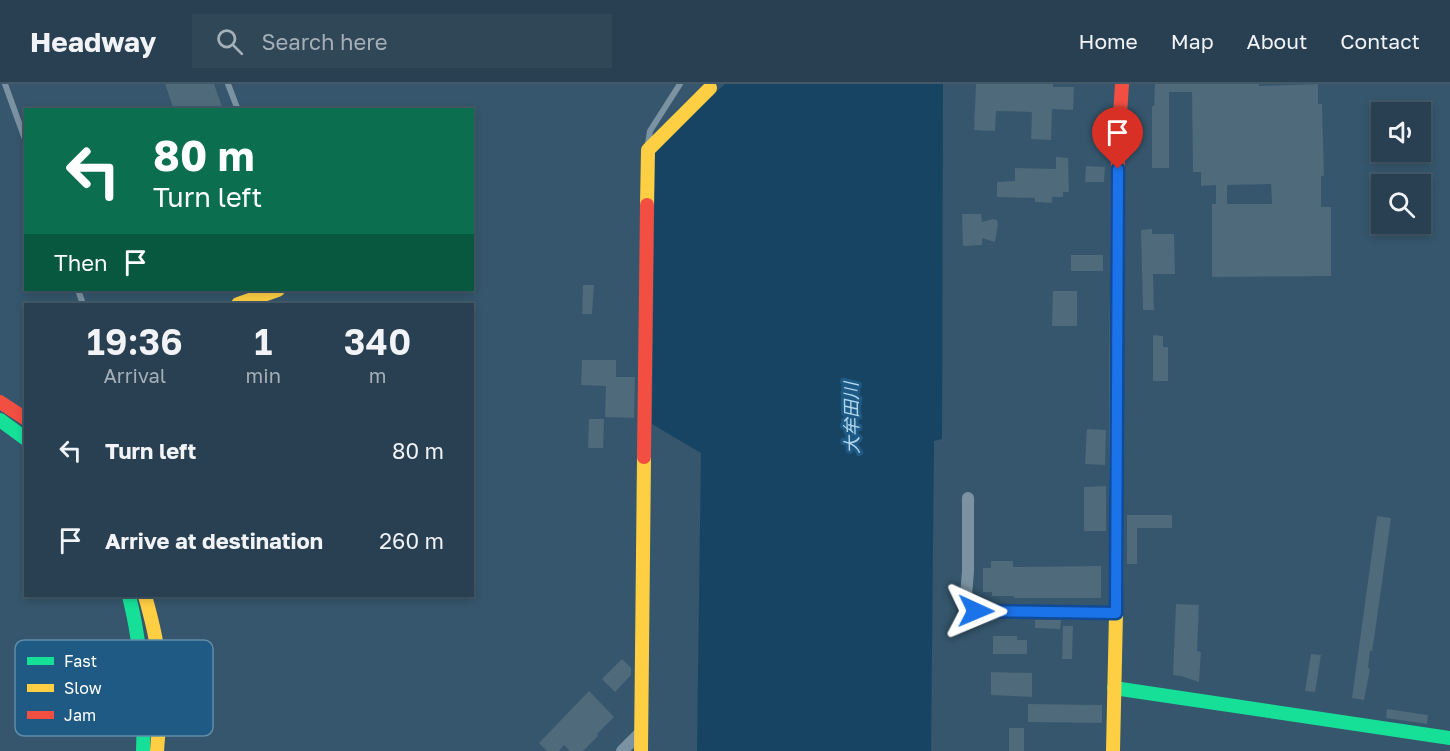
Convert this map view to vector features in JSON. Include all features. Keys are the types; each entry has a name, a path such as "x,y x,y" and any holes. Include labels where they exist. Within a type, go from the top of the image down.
{"street":[{"path":"1113,751 1116,613 1118,146 1122,84"},
{"path":"641,751 648,150 710,88"},
{"path":"241,303 275,291"},
{"path":"0,402 24,415 13,429"},
{"path":"0,420 24,437"},
{"path":"968,498 966,596 976,611 1116,613"},
{"path":"129,597 139,640"},
{"path":"145,597 155,640"},
{"path":"1114,688 1450,738"},
{"path":"622,751 642,732"},
{"path":"143,751 144,736"},
{"path":"157,751 158,736"}],"lane":[{"path":"5,84 24,136"},
{"path":"228,84 237,108"},
{"path":"648,150 650,130 680,84"}],"water":[{"name":"大牟田川","path":"725,84 943,84 942,439 934,441 931,751 697,751 701,453 652,424 655,150"}],"building":[{"path":"165,84 214,84 222,108 173,108"},
{"path":"976,84 1053,84 1053,87 1074,87 1073,110 1052,109 1051,140 1031,139 1032,112 996,111 995,131 974,130"},
{"path":"1155,84 1259,84 1259,86 1318,84 1318,104 1322,104 1324,176 1321,176 1321,207 1331,207 1331,276 1212,277 1212,204 1216,204 1216,185 1201,186 1201,172 1193,172 1192,92 1169,92 1169,168 1152,168 1152,106 1154,106","holes":["1271,184 1272,204 1227,204 1227,185"]},
{"path":"1056,157 1068,158 1069,192 1063,192 1063,197 1052,197 1052,203 1035,202 1035,198 997,197 997,182 1015,181 1015,168 1056,169"},
{"path":"1086,166 1105,167 1104,182 1085,182"},
{"path":"962,214 981,214 982,222 997,220 995,242 982,238 982,245 963,246"},
{"path":"1152,229 1152,234 1174,234 1175,274 1153,274 1154,310 1143,310 1141,230"},
{"path":"1071,255 1103,255 1103,271 1071,271"},
{"path":"583,285 594,285 592,314 582,314"},
{"path":"1053,291 1077,291 1077,326 1052,326"},
{"path":"1153,335 1163,336 1163,347 1168,347 1168,381 1153,381"},
{"path":"582,360 616,360 616,377 635,377 634,418 605,417 606,386 581,385"},
{"path":"589,419 604,419 603,448 588,448"},
{"path":"1087,429 1106,430 1105,465 1085,464"},
{"path":"1106,486 1106,531 1084,531 1084,487"},
{"path":"1127,515 1172,515 1172,528 1137,528 1137,564 1127,564"},
{"path":"1377,516 1391,518 1364,700 1352,698"},
{"path":"991,561 1013,561 1013,567 1101,566 1101,598 992,596 992,592 983,592 983,568 991,568"},
{"path":"1176,604 1199,605 1197,651 1201,652 1199,682 1173,675"},
{"path":"1035,620 1061,620 1060,629 1035,628"},
{"path":"1063,626 1073,626 1072,659 1062,659"},
{"path":"993,636 1017,636 1017,640 1027,640 1027,654 993,654"},
{"path":"1311,654 1321,655 1315,692 1305,691"},
{"path":"622,659 631,668 631,675 615,692 602,679"},
{"path":"991,672 1032,673 1032,697 991,695"},
{"path":"589,691 614,717 583,751 570,751 564,745 559,751 547,751 539,743"},
{"path":"1028,704 1102,705 1102,723 1028,722"},
{"path":"1387,709 1428,715 1427,724 1386,718"},
{"path":"1009,728 1024,728 1024,751 1009,751"}],"traffic: fast":[{"path":"0,420 24,438"},
{"path":"129,597 138,640"},
{"path":"1114,688 1450,738"},
{"path":"143,736 143,751"}],"traffic: slow":[{"path":"647,205 648,150 710,88"},
{"path":"241,303 275,291"},
{"path":"1113,751 1117,292"},
{"path":"641,751 644,457"},
{"path":"145,597 156,640"},
{"path":"157,751 158,736"}],"traffic: jam":[{"path":"1117,292 1118,146 1122,84"},
{"path":"644,457 647,205"},
{"path":"0,402 24,418"}],"route":[{"path":"976,611 1116,613 1118,169"}]}
